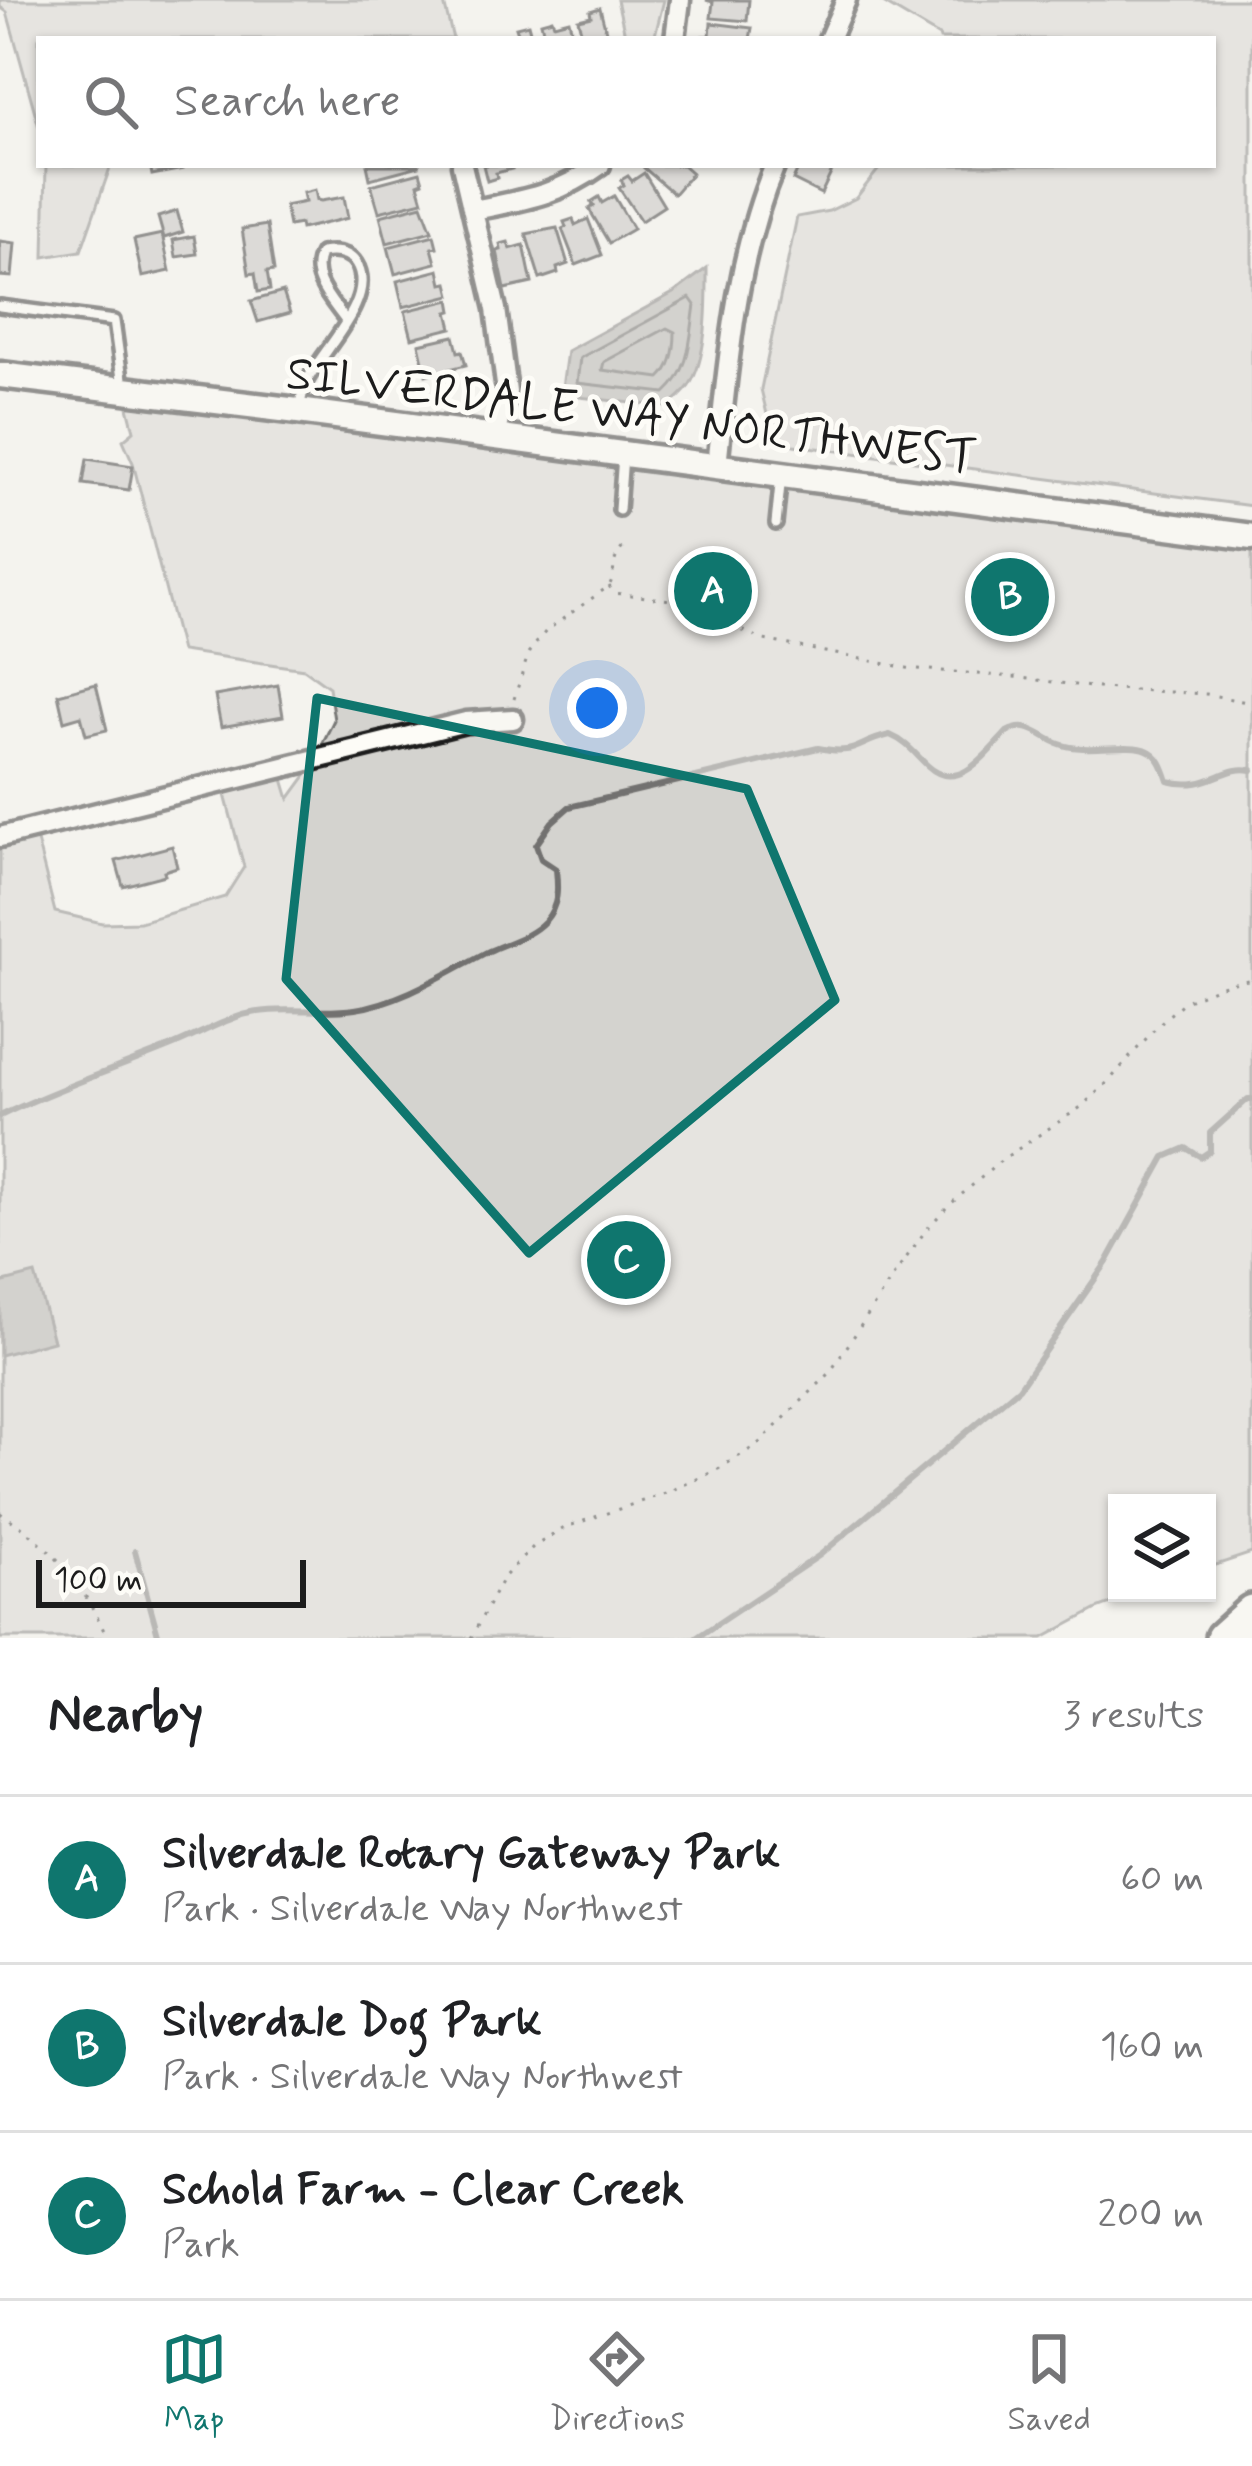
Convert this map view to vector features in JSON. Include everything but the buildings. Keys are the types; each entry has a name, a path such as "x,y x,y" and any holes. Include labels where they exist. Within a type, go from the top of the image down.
{"highway":[{"path":"1223,1638 1252,1612"}],"main road":[{"name":"SILVERDALE WAY NORTHWEST","path":"0,375 1252,537"}],"street":[{"path":"675,36 680,0"},
{"path":"830,36 846,0"},
{"path":"463,168 496,309 507,392 494,438"},
{"path":"474,210 574,184 596,168"},
{"path":"717,466 743,268 758,207 774,168"},
{"path":"0,837 466,722 513,719"}],"lane":[{"path":"298,411 306,382 346,321 357,298 360,278 355,262 343,253 321,253 315,272 346,321"},
{"path":"0,306 114,321 124,392"},
{"path":"619,510 623,454"},
{"path":"776,524 781,475"}],"path":[{"path":"513,719 518,680 529,652 546,631 609,586 614,558 624,546"},
{"path":"609,586 614,593 671,600 764,640 908,668 1206,694 1252,704"},
{"path":"471,1638 503,1578 533,1547 566,1527 715,1471 757,1445 829,1374 916,1244 947,1207 1003,1159 1081,1107 1185,1001 1252,979"},
{"path":"0,1513 37,1537 68,1570 107,1638"}],"highlighted area":[{"path":"317,698 747,789 835,1000 529,1253 286,979"}],"shaded area":[{"path":"0,0 436,0 444,3 452,36 36,36 36,116 7,12"},
{"path":"617,0 664,0 655,36 625,36"},
{"path":"878,0 1252,0 1252,506 794,445 771,431 761,389 797,217 829,211 856,198 880,168 1216,168 1216,36 939,36"},
{"path":"46,168 110,168 81,251 44,257"},
{"path":"124,391 1252,537 1252,1553 1216,1565 1216,1494 1108,1494 1108,1602 1116,1602 1043,1638 0,1638 0,837 34,829 55,912 102,923 140,922 225,897 244,867 222,783 280,769 289,799 308,773 334,720 329,687 304,669 181,651 123,440 134,431"}],"water":[{"path":"707,268 700,360 689,386 676,400 667,407 561,395 567,351 675,292"},
{"path":"35,1274 53,1341 0,1355 0,1283"}],"waterway":[{"path":"0,1116 237,1017 266,1011 355,1009 390,1000 526,935 545,921 556,896 556,869 541,859 536,845 569,807 818,748 849,750 890,735 928,766 950,775 971,767 1007,732 1022,728 1070,747 1147,750 1158,759 1168,781 1194,783 1252,770"},
{"path":"696,1638 820,1555 1019,1388 1107,1262 1165,1157 1186,1148 1201,1157 1210,1151 1210,1133 1252,1099"},
{"path":"135,1551 159,1638"}],"place":[{"name":"Silverdale Rotary Gateway Park","path":"713,591"},
{"name":"Silverdale Dog Park","path":"1010,597"},
{"name":"Schold Farm - Clear Creek","path":"626,1260"}]}
